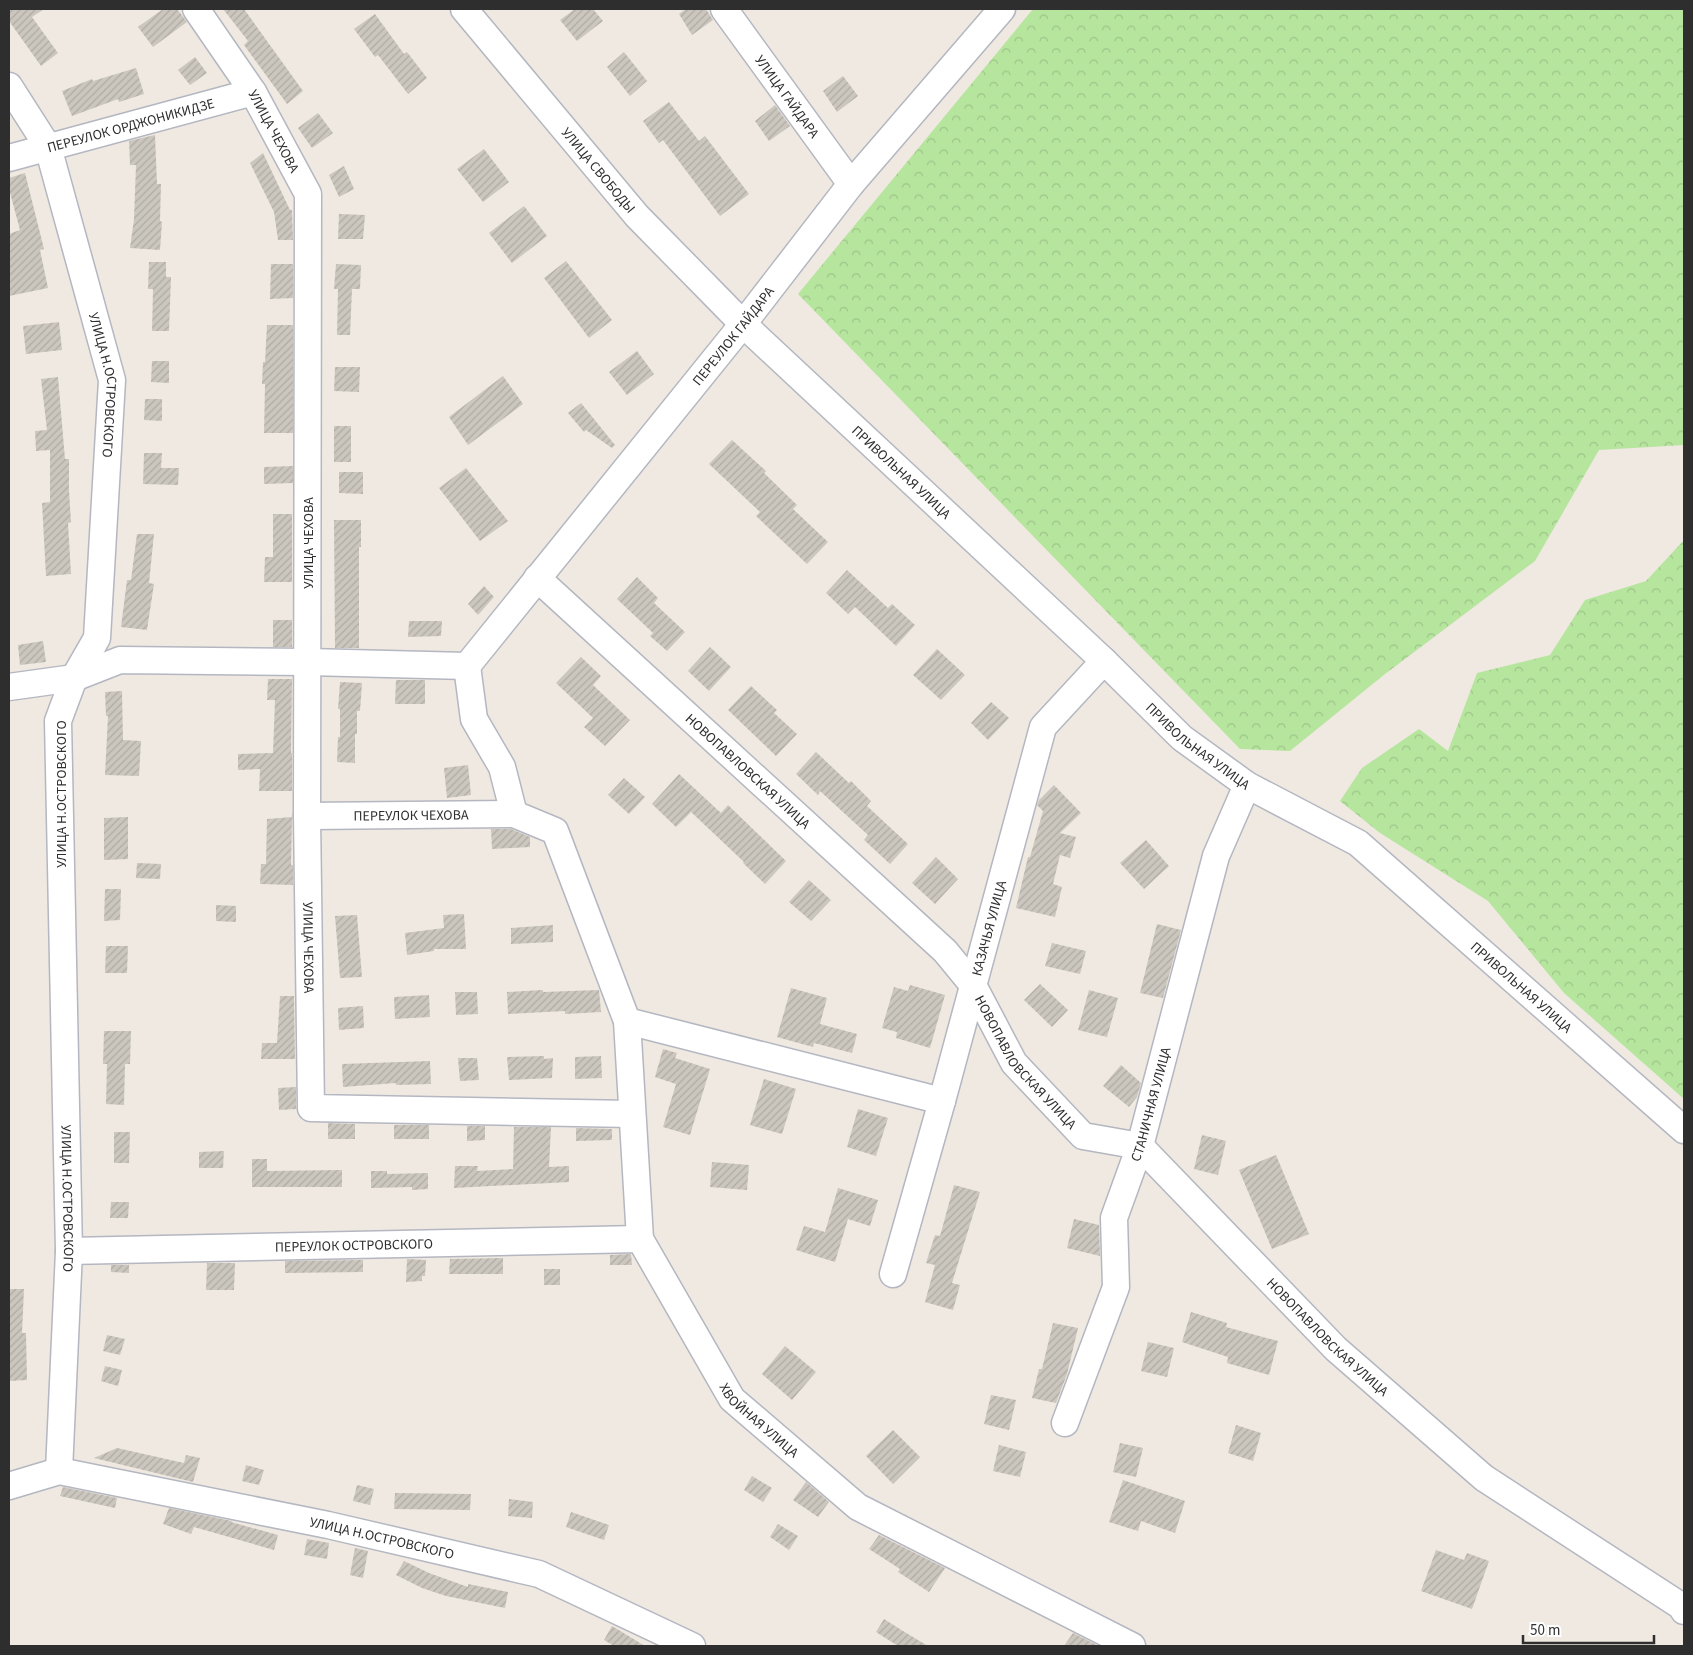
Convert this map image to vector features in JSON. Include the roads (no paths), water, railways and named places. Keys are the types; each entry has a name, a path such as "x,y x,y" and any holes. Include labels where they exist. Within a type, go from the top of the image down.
{"street":[{"name":"УЛИЦА ЧЕХОВА","path":"196,9 253,92 308,194 307,816 311,1108 632,1114"},
{"name":"УЛИЦА СВОБОДЫ","path":"464,9 637,216 743,324"},
{"name":"УЛИЦА ГАЙДАРА","path":"724,9 851,184"},
{"name":"ПЕРЕУЛОК ГАЙДАРА","path":"467,666 743,324 851,184 1002,9"},
{"name":"УЛИЦА Н.ОСТРОВСКОГО","path":"9,86 48,147 112,380 97,638 74,678 58,720 69,1251 59,1471"},
{"name":"ПЕРЕУЛОК ОРДЖОНИКИДЗЕ","path":"9,158 253,92"},
{"name":"ПРИВОЛЬНАЯ УЛИЦА","path":"743,324 1104,661 1182,738 1247,785 1358,843 1684,1130"},
{"name":"НОВОПАВЛОВСКАЯ УЛИЦА","path":"537,578 945,951 973,985 1014,1063 1083,1136 1140,1146 1336,1349 1484,1478 1681,1606 1684,1611"},
{"path":"9,687 74,678 120,660 467,666 474,719 502,766 514,814"},
{"name":"КАЗАЧЬЯ УЛИЦА","path":"893,1274 942,1101 1043,727 1104,661"},
{"name":"СТАНИЧНАЯ УЛИЦА","path":"1065,1423 1116,1287 1114,1218 1140,1146 1216,856 1247,785"},
{"name":"ПЕРЕУЛОК ЧЕХОВА","path":"307,816 514,814"},
{"name":"ХВОЙНАЯ УЛИЦА","path":"514,814 555,831 627,1021 640,1239 732,1399 858,1507 1132,1646"},
{"path":"627,1021 942,1101"},
{"name":"ПЕРЕУЛОК ОСТРОВСКОГО","path":"69,1251 640,1239"},
{"name":"УЛИЦА Н.ОСТРОВСКОГО","path":"9,1486 59,1471 328,1525 539,1574 692,1646"}]}
